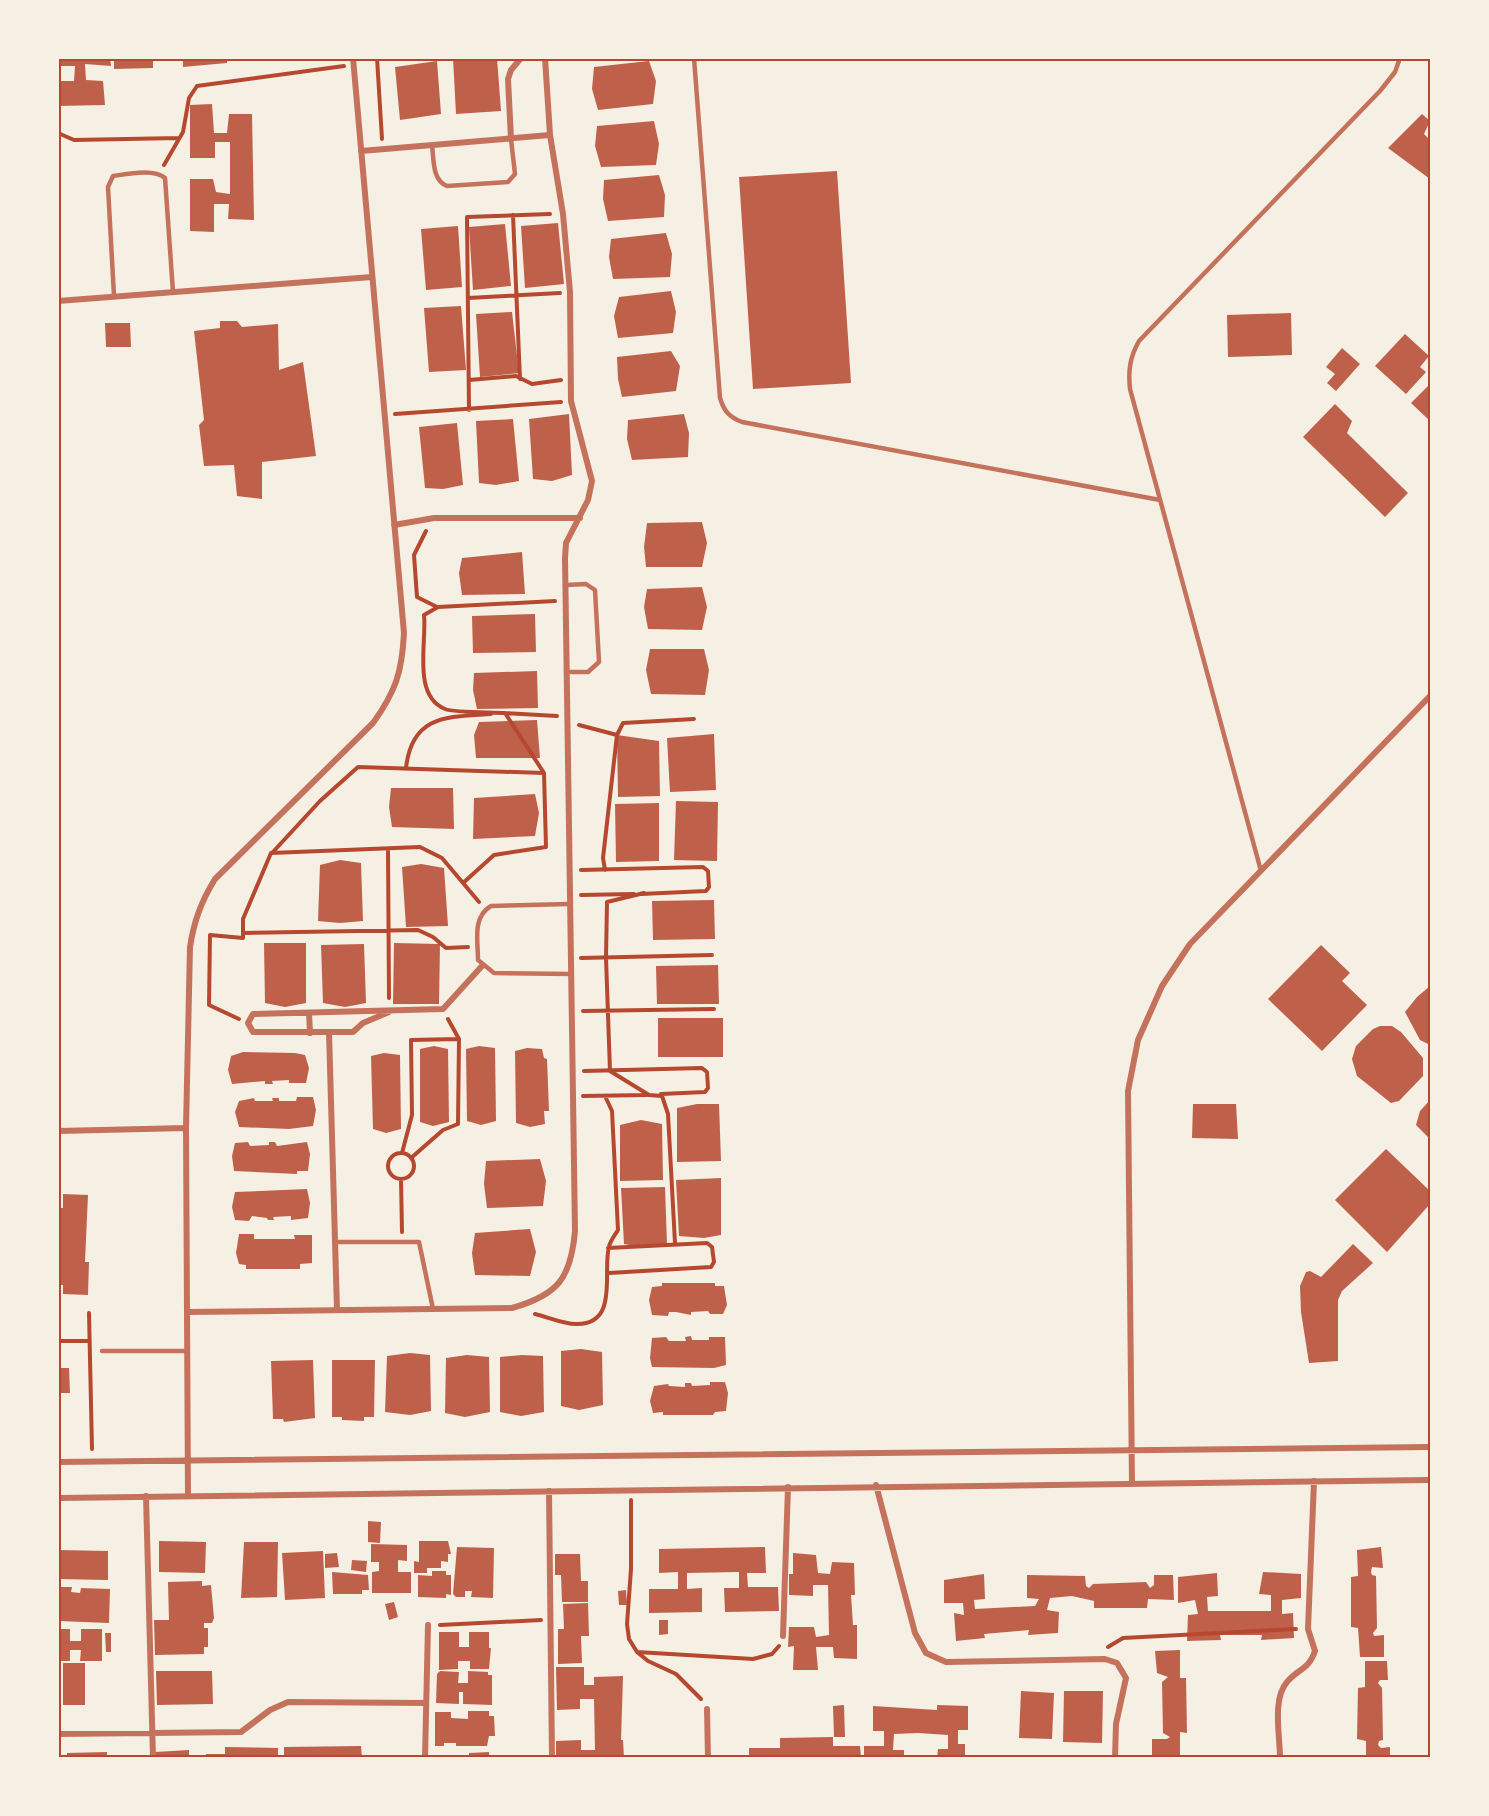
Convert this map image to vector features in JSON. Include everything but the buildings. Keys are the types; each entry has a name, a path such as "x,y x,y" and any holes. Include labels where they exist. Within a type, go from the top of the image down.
{"street":[{"path":"511,139 508,79 511,70 520,58"},
{"path":"186,1312 512,1308 538,1300 560,1283 573,1258 566,543 571,529 580,518 592,481 571,401 570,292 563,214 550,135 545,58"},
{"path":"188,1496 186,1128 190,947 194,923 202,900 215,879 374,723 392,697 402,665 404,633 353,62"},
{"path":"361,151 550,135"},
{"path":"58,301 372,277"},
{"path":"394,525 434,518 580,518"},
{"path":"1132,1484 1128,1091 1138,1040 1162,986 1190,944 1431,696"},
{"path":"389,1012 363,1023 353,1032 253,1032 248,1023 253,1014 443,1009 482,966"},
{"path":"309,1013 310,1033"},
{"path":"329,1032 337,1310"},
{"path":"58,1131 186,1128"},
{"path":"58,1462 1431,1447"},
{"path":"58,1498 876,1485 1431,1480"},
{"path":"1280,1758 1280,1696 1288,1680 1306,1669 1315,1651 1308,1629 1314,1481"},
{"path":"876,1485 915,1633 926,1653 946,1662 1105,1659 1117,1663 1126,1678 1116,1724 1115,1758"},
{"path":"783,1636 788,1487"},
{"path":"549,1491 552,1758"},
{"path":"146,1497 153,1758"},
{"path":"425,1758 428,1625"},
{"path":"58,1734 241,1732 270,1710 288,1702 426,1703"},
{"path":"707,1709 708,1758"}],"lane":[{"path":"694,58 720,398 723,409 731,418 742,422 1160,500"},
{"path":"1261,870 1130,389 1128,372 1139,340 1380,91 1395,72 1400,58"},
{"path":"432,145 436,177 440,183 447,186 508,182 515,174 511,139"},
{"path":"114,296 109,181 113,176 120,175 159,173 165,178 173,292"},
{"path":"566,585 586,584 596,590 599,662 588,672 566,672"},
{"path":"569,904 491,906 485,909 478,921 478,960 482,966 494,973 570,974"},
{"path":"334,1242 419,1242 433,1309"},
{"path":"102,1351 187,1351"}],"path":[{"path":"377,58 383,149"},
{"path":"159,173 186,124 192,91 203,83 353,62"},
{"path":"58,133 74,140 179,138"},
{"path":"469,410 468,217 563,214"},
{"path":"513,215 520,379"},
{"path":"468,298 570,292"},
{"path":"469,380 516,376 532,384 572,379"},
{"path":"384,414 469,410 571,401"},
{"path":"434,518 414,555 417,597 438,607"},
{"path":"566,600 438,607 424,615 423,683 432,698 445,709 567,719 617,735"},
{"path":"406,768 408,748 420,730 439,718 505,713"},
{"path":"463,883 495,855 546,847 544,773 505,713"},
{"path":"605,870 603,858 617,735 623,723 694,719"},
{"path":"248,1023 209,1005 210,935 243,938 243,919 271,853 320,801 358,767 544,773"},
{"path":"271,853 420,847 442,858 485,909"},
{"path":"388,849 389,1012"},
{"path":"569,870 703,867 708,871 709,887 706,891 569,895"},
{"path":"610,1071 606,958 607,902 644,893"},
{"path":"243,933 418,930 433,937 446,948 478,947"},
{"path":"570,958 712,955"},
{"path":"571,1012 607,1008 714,1009"},
{"path":"411,1158 443,1130 458,1124 459,1039 443,1009"},
{"path":"402,1153 412,1115 411,1040 459,1039"},
{"path":"572,1071 702,1068 707,1072 708,1088 705,1092 572,1096"},
{"path":"610,1071 649,1095 662,1096 668,1114 675,1243"},
{"path":"512,1308 576,1324 588,1322 604,1307 609,1273 609,1248 618,1230 612,1111 604,1096"},
{"path":"402,1153 411,1158"},
{"path":"402,1153 389,1159 387,1166 394,1178 401,1179 413,1172 411,1158"},
{"path":"401,1179 402,1242"},
{"path":"609,1248 675,1243 710,1244 713,1265 609,1273"},
{"path":"89,1313 92,1462"},
{"path":"58,1341 89,1341"},
{"path":"631,1490 631,1569 627,1624 629,1639 637,1652 689,1683 707,1709"},
{"path":"428,1625 550,1620"},
{"path":"1105,1659 1112,1643 1123,1638 1308,1629"},
{"path":"637,1652 763,1658 779,1646 783,1636"}]}
